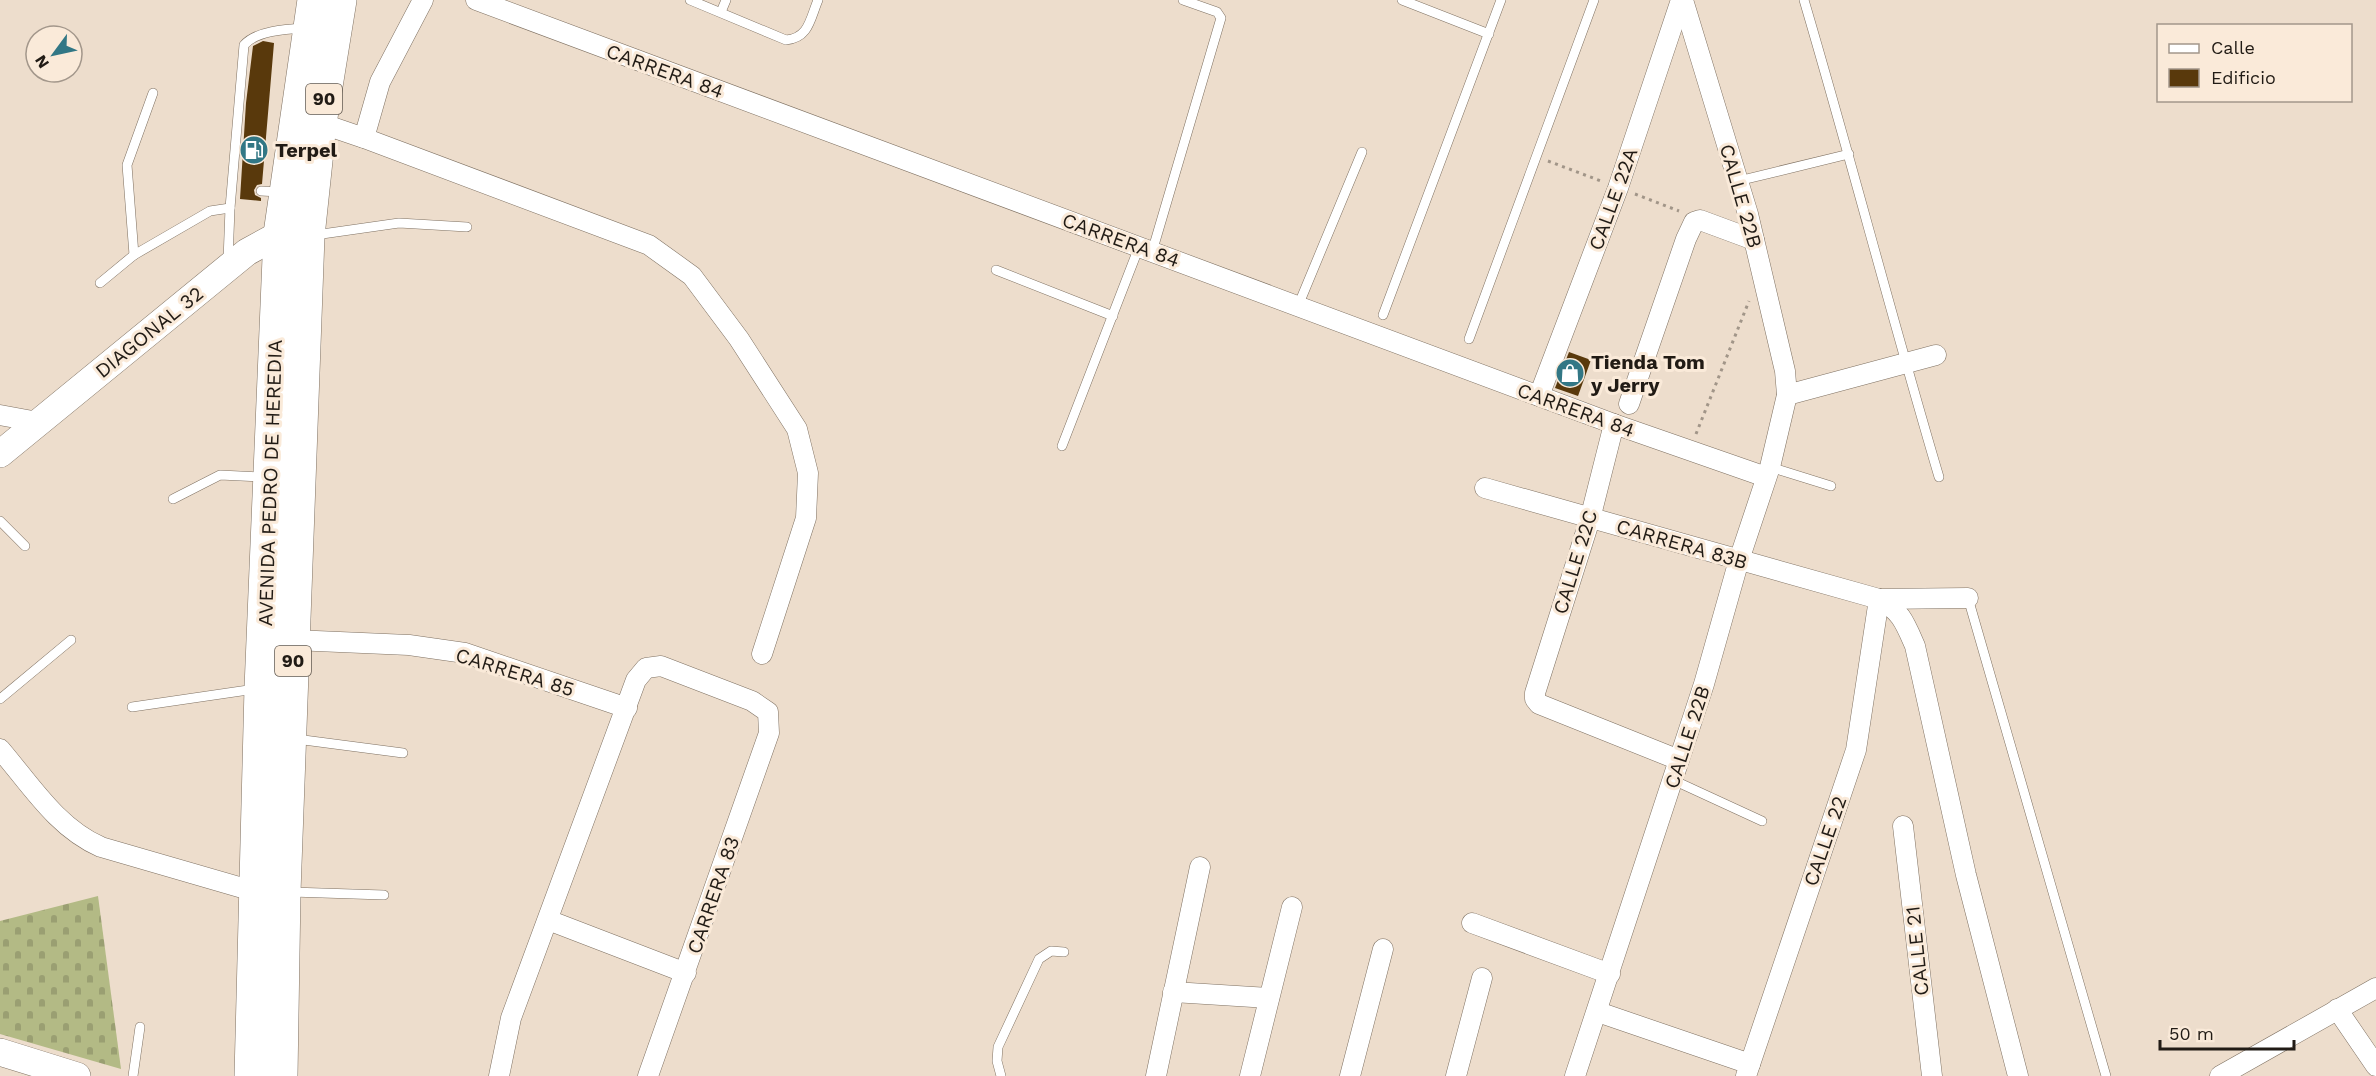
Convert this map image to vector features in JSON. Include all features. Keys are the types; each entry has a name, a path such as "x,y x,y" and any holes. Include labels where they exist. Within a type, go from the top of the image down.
{"highway":[{"name":"AVENIDA PEDRO DE HEREDIA","path":"281,1076 261,688 270,477 294,235 320,123 340,0"},
{"name":"AVENIDA PEDRO DE HEREDIA","path":"251,1076 289,738 293,640 294,235 274,192 312,14"}],"street":[{"path":"364,138 380,82 423,0"},
{"name":"CARRERA 84","path":"476,0 1614,424 1690,450 1768,472"},
{"name":"CALLE 22B","path":"1575,1076 1598,1012 1704,684 1739,560 1768,472 1787,395 1785,371 1762,269 1682,0"},
{"name":"CALLE 22A","path":"1539,396 1618,188 1682,0"},
{"path":"320,123 650,245 692,276 739,339 796,429 808,473 806,518 762,654"},
{"path":"1629,404 1686,239 1694,222 1700,219 1754,240"},
{"name":"DIAGONAL 32","path":"0,454 227,268 264,241 294,235"},
{"path":"1787,395 1936,355"},
{"path":"0,415 38,422"},
{"name":"CALLE 22C","path":"1614,424 1590,519 1535,699 1539,704 1679,760"},
{"name":"CARRERA 83B","path":"1485,489 1879,599"},
{"path":"1879,599 1968,598"},
{"path":"1879,599 1895,608 1905,622 1915,646 1966,876 2018,1076"},
{"name":"CALLE 22","path":"1748,1070 1856,750 1879,599"},
{"name":"CARRERA 85","path":"293,640 409,645 465,653 627,708"},
{"name":"CARRERA 83","path":"627,708 636,680 646,668 661,666 752,701 768,712 769,733 648,1076"},
{"path":"499,1076 511,1018 627,708"},
{"path":"0,749 56,816 86,841 270,892"},
{"name":"CALLE 21","path":"1903,826 1932,1076"},
{"path":"1156,1076 1200,867"},
{"path":"1251,1076 1292,907"},
{"path":"548,920 686,973"},
{"path":"1472,923 1610,974"},
{"path":"1350,1076 1383,949"},
{"path":"1456,1076 1482,978"},
{"path":"2220,1076 2376,988"},
{"path":"1173,992 1269,998"},
{"path":"2337,1009 2376,1066"},
{"path":"1598,1012 1748,1070"},
{"path":"0,1052 25,1065 77,1076"}],"lane":[{"path":"690,0 786,40 796,39 806,31 818,0"},
{"path":"721,12 726,0"},
{"path":"1062,446 1113,316 1145,249 1221,18 1217,12 1184,0"},
{"path":"1402,0 1490,34"},
{"path":"1383,315 1501,0"},
{"path":"1469,339 1594,0"},
{"path":"1804,0 1850,154 1905,364 1940,477"},
{"path":"227,268 230,208 237,189 244,45 248,40 269,34 312,14"},
{"path":"134,255 127,165 153,93"},
{"path":"1299,306 1362,152"},
{"path":"1737,182 1850,154"},
{"path":"100,283 134,255 210,211 230,208"},
{"path":"294,235 399,223 467,227"},
{"path":"996,270 1113,316"},
{"path":"1768,472 1831,486"},
{"path":"173,499 220,474 270,477"},
{"path":"0,521 25,546"},
{"path":"1968,598 2106,1076"},
{"path":"0,699 71,640"},
{"path":"132,707 261,688"},
{"path":"289,738 403,753"},
{"path":"1673,780 1762,821"},
{"path":"270,892 384,895"},
{"path":"1001,1076 997,1061 998,1047 1039,959 1044,953 1051,951 1064,952"},
{"path":"133,1076 140,1026"}],"path":[{"path":"1690,450 1762,269"}],"green space":[{"path":"98,896 121,1069 0,1034 0,921"}],"building":[{"path":"263,41 274,43 262,184 257,185 254,190 255,195 261,198 261,201 240,199 246,103 253,46"},
{"name":"Tienda Tom y Jerry","path":"1569,352 1591,360 1578,396 1555,388"}],"place":[{"name":"Terpel","path":"254,150"},
{"name":"Tienda Tom y Jerry","path":"1570,373"}]}
